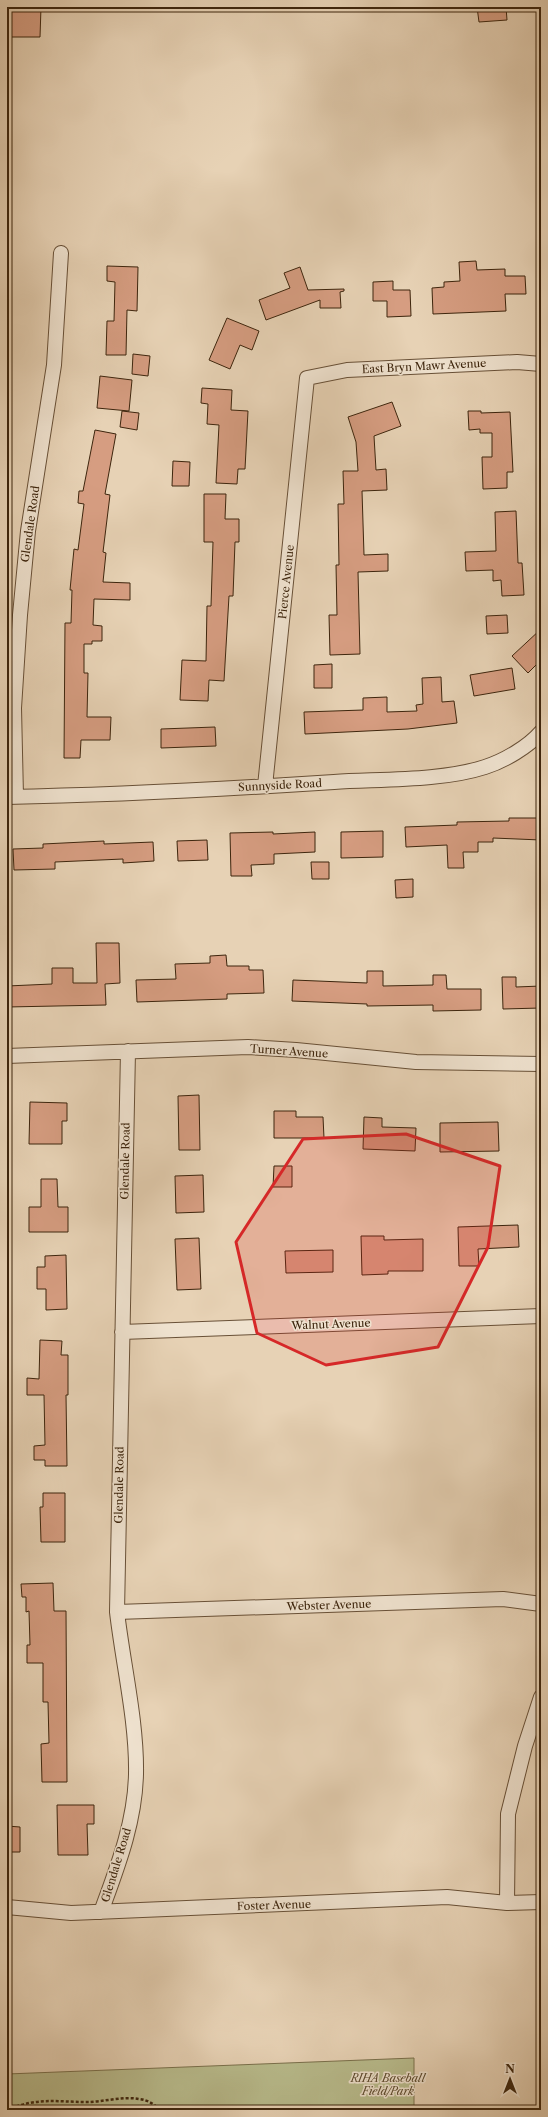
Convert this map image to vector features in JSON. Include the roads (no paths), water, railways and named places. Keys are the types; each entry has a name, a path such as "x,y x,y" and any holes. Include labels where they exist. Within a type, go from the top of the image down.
{"street":[{"name":"Glendale Road","path":"11,796 14,708 20,615 28,531 54,365 61,253"},
{"name":"East Bryn Mawr Avenue","path":"307,378 347,370 517,362 541,364"},
{"name":"Pierce Avenue","path":"265,786 307,378"},
{"name":"Sunnyside Road","path":"11,796 265,786 453,775 486,767 504,759 534,740 541,732"},
{"name":"Turner Avenue","path":"7,1056 248,1047 296,1050 416,1062 541,1064"},
{"name":"Glendale Road","path":"101,1912 126,1840 133,1807 136,1774 133,1725 122,1658 117,1612 128,1051"},
{"name":"Walnut Avenue","path":"122,1332 541,1316"},
{"name":"Webster Avenue","path":"117,1612 502,1599 541,1604"},
{"path":"507,1903 508,1814 538,1719 541,1697"},
{"name":"Foster Avenue","path":"7,1907 47,1912 101,1912 447,1897 507,1903 541,1902"}],"park label":[{"name":"RIHA Baseball Field/Park","path":"388,2084"}]}
